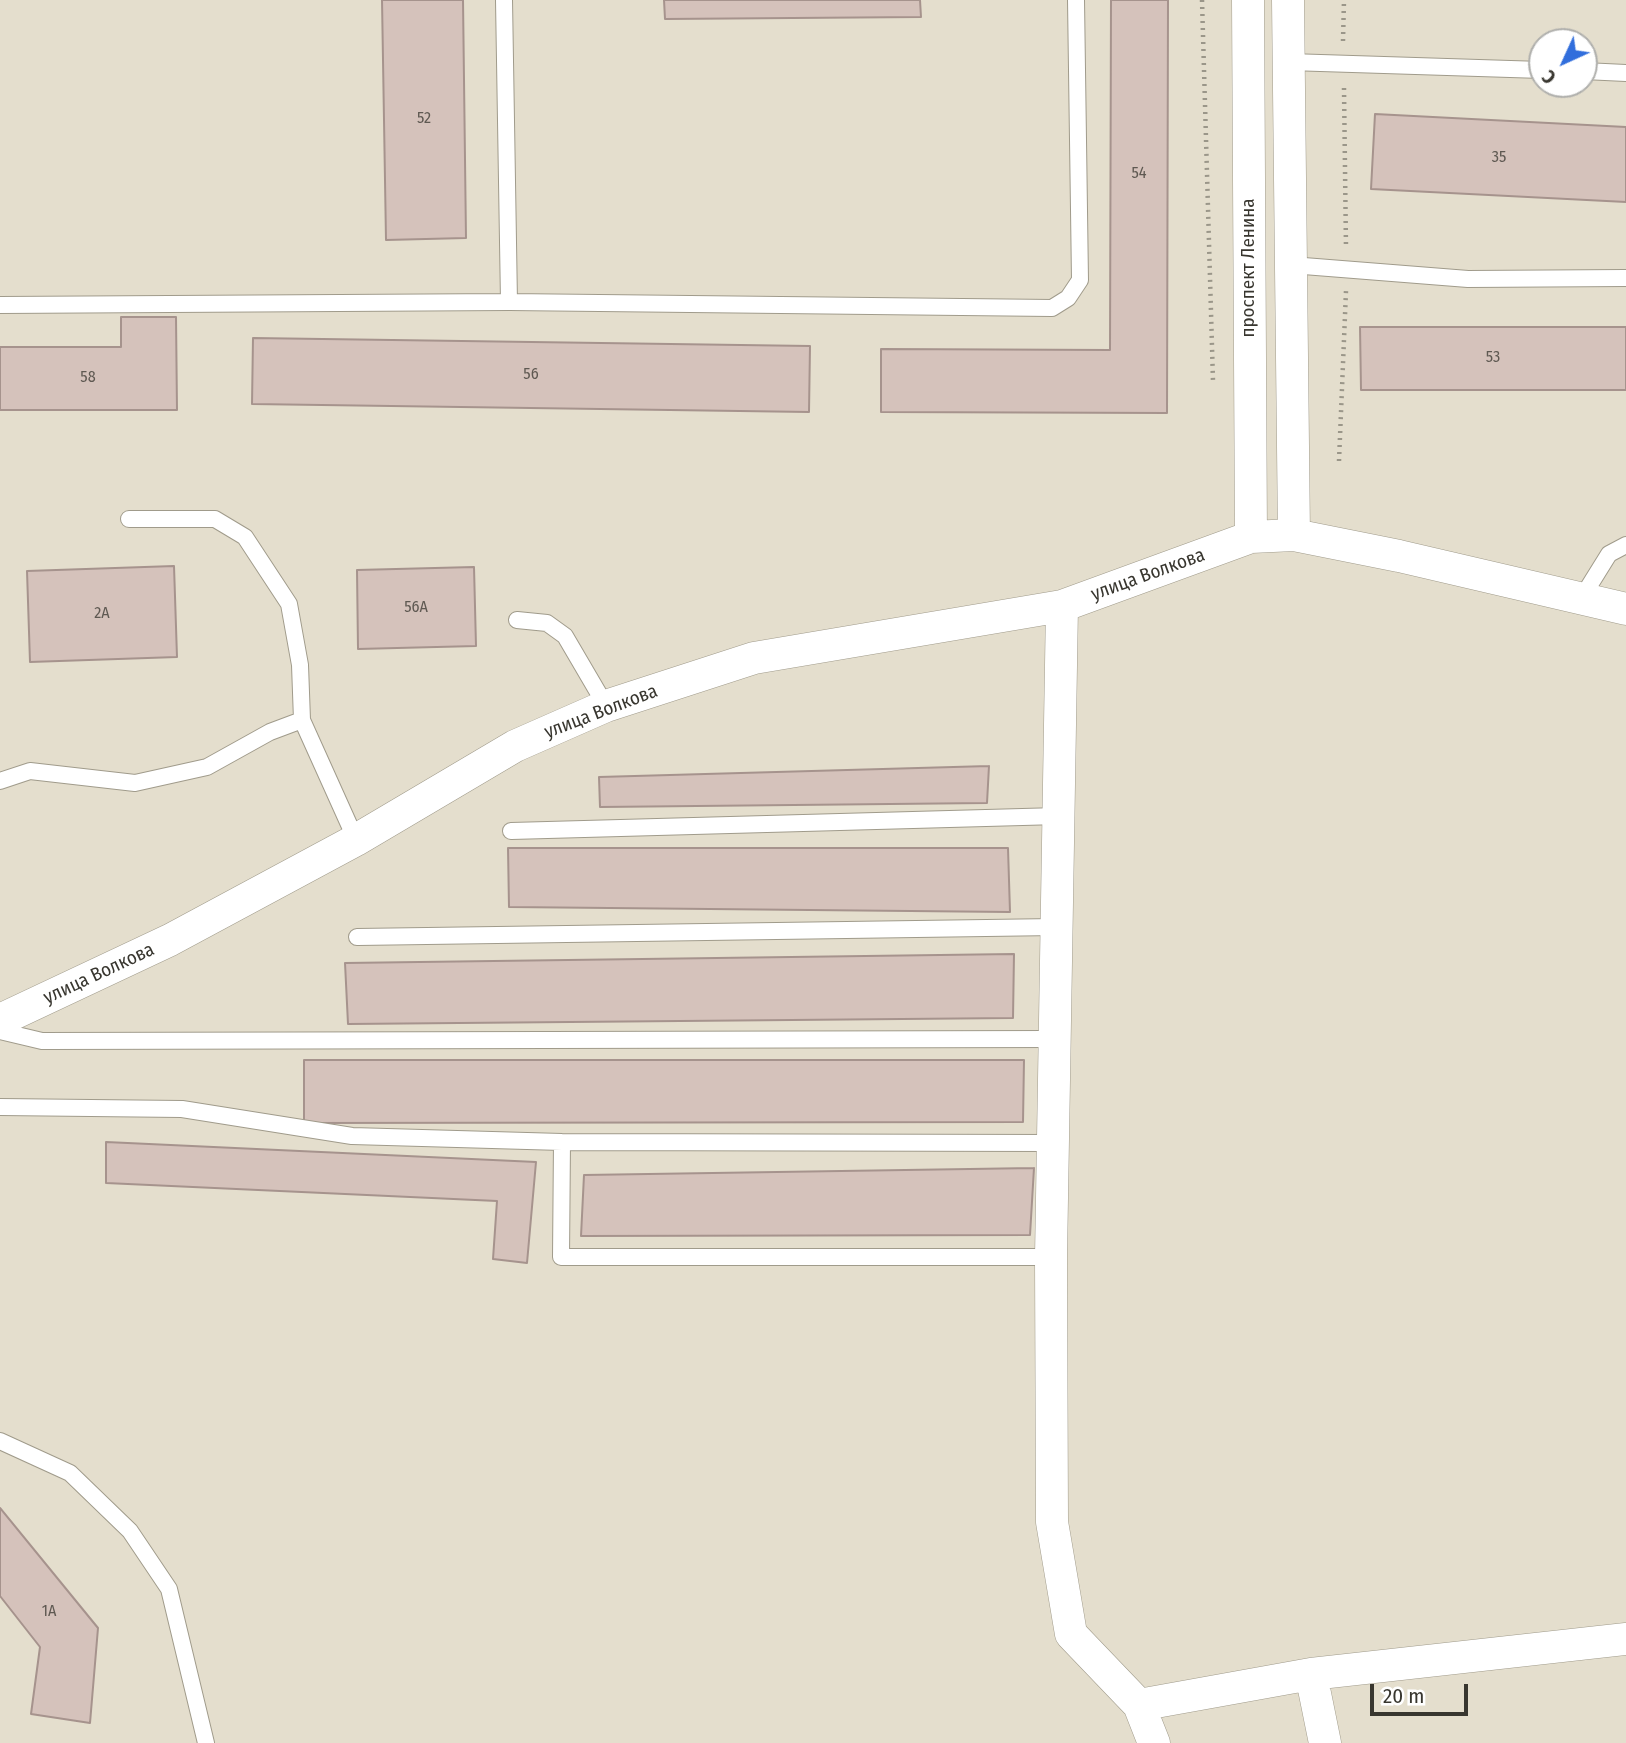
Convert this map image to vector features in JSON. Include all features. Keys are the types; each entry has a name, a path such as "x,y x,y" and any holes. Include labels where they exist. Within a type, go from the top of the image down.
{"street":[{"name":"проспект Ленина","path":"1248,0 1251,537"},
{"path":"1288,0 1294,535"},
{"name":"улица Волкова","path":"0,1020 170,940 356,840 515,746 606,706 754,658 1062,606 1251,537 1294,535 1399,556 1626,609"},
{"path":"1062,606 1051,1257 1052,1522 1071,1634 1139,1705 1154,1743"},
{"path":"1139,1705 1311,1674 1626,1639"},
{"path":"1311,1674 1325,1743"}],"lane":[{"path":"504,0 509,302"},
{"path":"0,305 509,302 1052,308 1068,298 1080,280 1076,0"},
{"path":"1289,62 1528,69"},
{"path":"1598,72 1626,73"},
{"path":"1291,265 1468,279 1626,278"},
{"path":"129,519 215,519 245,537 289,604 300,665 302,720 356,840"},
{"path":"1581,599 1609,554 1626,545"},
{"path":"517,620 547,623 565,636 606,706"},
{"path":"0,781 30,771 135,783 206,767 270,732 302,720"},
{"path":"511,831 1059,816"},
{"path":"357,937 1056,928"},
{"path":"0,1031 42,1041 1055,1039"},
{"path":"0,1107 181,1109 352,1136 562,1142 1053,1143"},
{"path":"562,1142 561,1257 1051,1257"},
{"path":"0,1441 70,1473 130,1531 169,1589 206,1743"}],"path":[{"path":"1202,0 1213,381"},
{"path":"1339,461 1347,270 1344,0"}],"building":[{"path":"382,0 463,0 466,238 386,240"},
{"path":"664,0 920,0 921,17 665,19"},
{"path":"1111,0 1168,0 1167,413 881,412 881,349 1110,350"},
{"path":"1375,114 1626,127 1626,202 1371,189"},
{"path":"121,317 176,317 177,410 0,410 0,347 121,347"},
{"path":"1360,327 1626,327 1626,390 1361,390"},
{"path":"253,338 810,346 809,412 252,404"},
{"path":"174,566 177,657 30,662 27,571"},
{"path":"474,567 476,646 358,649 357,570"},
{"path":"989,766 987,803 600,807 599,777"},
{"path":"508,848 1008,848 1010,912 509,907"},
{"path":"1014,954 1013,1018 348,1024 345,963"},
{"path":"304,1060 1024,1060 1023,1122 304,1123"},
{"path":"106,1142 536,1162 527,1263 493,1259 497,1201 106,1183"},
{"path":"1034,1168 1030,1235 581,1236 584,1175"},
{"path":"0,1508 98,1628 90,1723 31,1714 40,1647 0,1596"}]}
